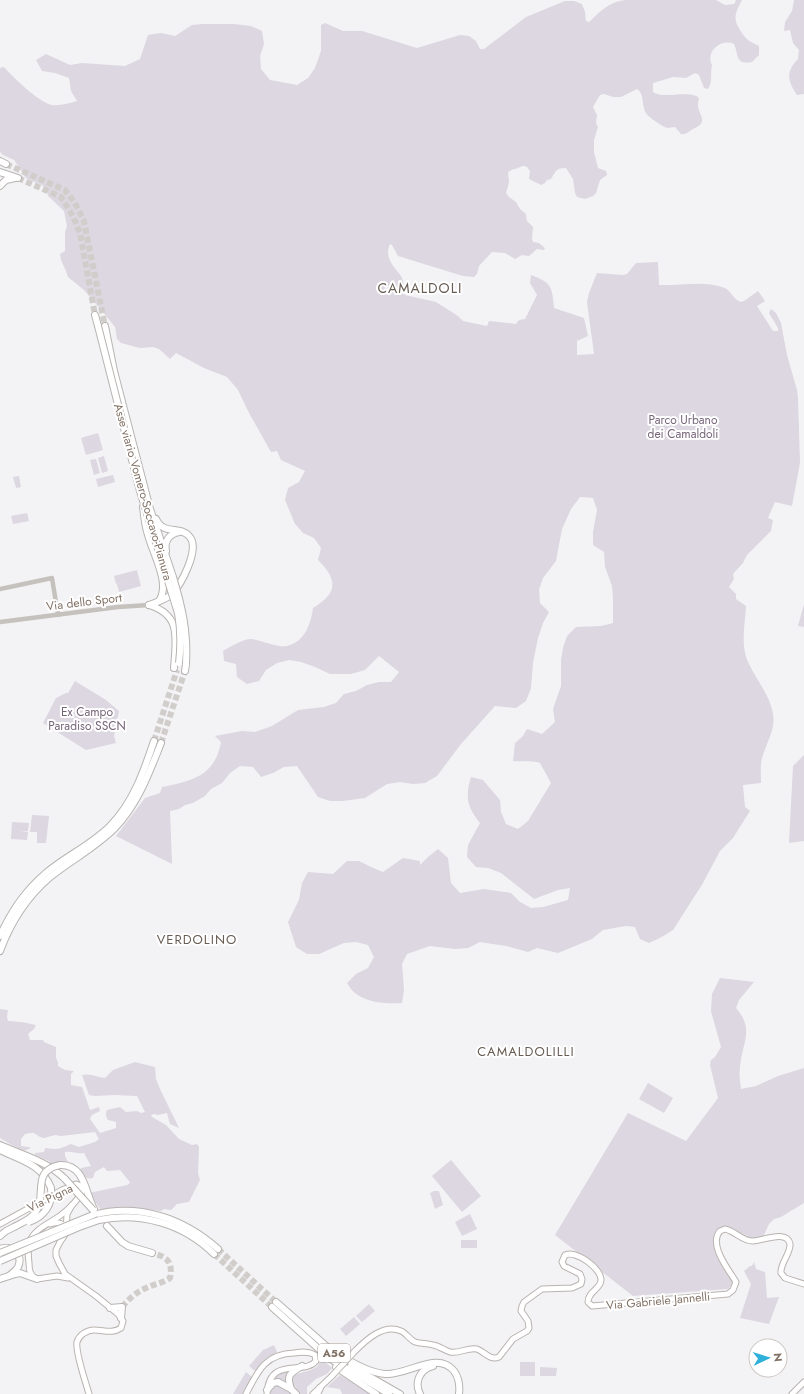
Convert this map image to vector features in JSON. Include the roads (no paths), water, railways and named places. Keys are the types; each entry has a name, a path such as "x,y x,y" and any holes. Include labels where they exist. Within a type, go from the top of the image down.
{"highway":[{"path":"0,172 17,178 6,180 0,186"},
{"name":"Asse viario Vomero-Soccavo-Pianura","path":"95,315 143,493 178,613 181,648 176,666 174,624 161,609 148,605"},
{"name":"Asse viario Vomero-Soccavo-Pianura","path":"105,326 114,371 143,493 168,561 180,602 186,634 186,664 184,671"},
{"path":"143,493 161,527 189,535 193,549 184,576 175,591 170,596 159,602 148,605"},
{"path":"143,493 147,534 162,578 163,593 159,602"},
{"path":"168,561 165,548 168,537 173,533 181,532"},
{"path":"0,951 13,922 37,890 50,877 96,846 122,819 137,799 150,763 154,741"},
{"path":"0,936 17,903 30,888 47,872 94,840 119,816 161,743"},
{"path":"0,1141 6,1151"},
{"path":"0,1145 6,1151 50,1167 65,1179 93,1211"},
{"path":"14,1227 37,1218 44,1212 51,1200 51,1188 48,1180 25,1158"},
{"path":"0,1236 6,1231 30,1219 35,1214 39,1205 43,1176 50,1168 60,1165 70,1166 78,1171 83,1180 93,1211"},
{"path":"0,1254 93,1211 121,1210 150,1213 189,1227 203,1236 213,1252 184,1232 159,1221 146,1218 129,1217 99,1220 0,1261"},
{"path":"159,1221 166,1228"},
{"path":"107,1226 130,1248 152,1254"},
{"path":"0,1249 10,1248 16,1252 19,1260 17,1269 9,1276"},
{"path":"0,1279 20,1273 36,1279"},
{"name":"A56","path":"276,1302 352,1367 400,1394"},
{"path":"110,1308 122,1307 121,1318"},
{"path":"272,1307 329,1358 389,1394"},
{"path":"332,1351 366,1369 384,1374 405,1371 430,1363 442,1363 449,1366 457,1376 459,1394"},
{"path":"329,1358 335,1366 376,1394"},
{"path":"420,1394 417,1382 420,1374 426,1368 436,1365 442,1366 451,1373 456,1386 455,1394"},
{"path":"293,1391 289,1381 290,1376 302,1366"},
{"path":"267,1392 273,1383 278,1382 293,1391"}],"main road":[{"name":"Via Pigna","path":"0,1224 62,1190 78,1184 82,1188 82,1192 67,1214 67,1231 56,1250 58,1270 55,1275 51,1277"},
{"name":"Via Pigna","path":"36,1279 32,1277 30,1271 28,1247 30,1240 34,1234 61,1215 72,1205"},
{"name":"Via Pigna","path":"46,1226 53,1223 60,1223 64,1225 67,1231"},
{"name":"Via Gabriele Jannelli","path":"314,1394 319,1391 355,1350 377,1333 394,1329 403,1332 414,1341 435,1345 449,1352 474,1349 491,1357 499,1357 516,1337 529,1328 528,1321 521,1311 524,1302 542,1289 567,1289 581,1284 582,1279 580,1274 564,1266 562,1262 563,1257 570,1253 576,1254 589,1263 601,1278 599,1285 589,1296 588,1302 592,1306 728,1294 733,1290 736,1282 719,1255 717,1238 718,1233 725,1229 747,1240 754,1241 782,1236 787,1238 790,1245 780,1273 785,1278 804,1284"},
{"path":"58,1263 65,1274 96,1296 121,1318 123,1325 121,1328 113,1332 89,1330 78,1340 78,1353 89,1394"},
{"path":"36,1279 51,1277 64,1277 72,1279"},
{"path":"246,1394 260,1369 272,1358 291,1353 309,1353 316,1355 315,1363 311,1365 284,1369 275,1374 269,1381 267,1392"},
{"path":"792,1394 804,1382"}],"street":[{"path":"0,589 52,578 58,615"},
{"name":"Via dello Sport","path":"0,622 118,607 148,605"}],"tunnel":[{"path":"6,164 65,190 75,203 84,221 105,326"},
{"path":"18,178 61,197 73,216 80,233 95,315"},
{"path":"154,741 177,670"},
{"path":"161,743 185,671"},
{"path":"218,1249 276,1302"},
{"path":"122,1307 139,1292 170,1278 171,1267 168,1261 162,1256 152,1253"},
{"path":"214,1254 272,1307"}],"district":[{"name":"CAMALDOLI","path":"420,288"},
{"name":"VERDOLINO","path":"197,939"},
{"name":"CAMALDOLILLI","path":"526,1051"}],"park label":[{"name":"Parco Urbano dei Camaldoli","path":"683,427"},
{"name":"Ex Campo Paradiso SSCN","path":"87,719"}]}
